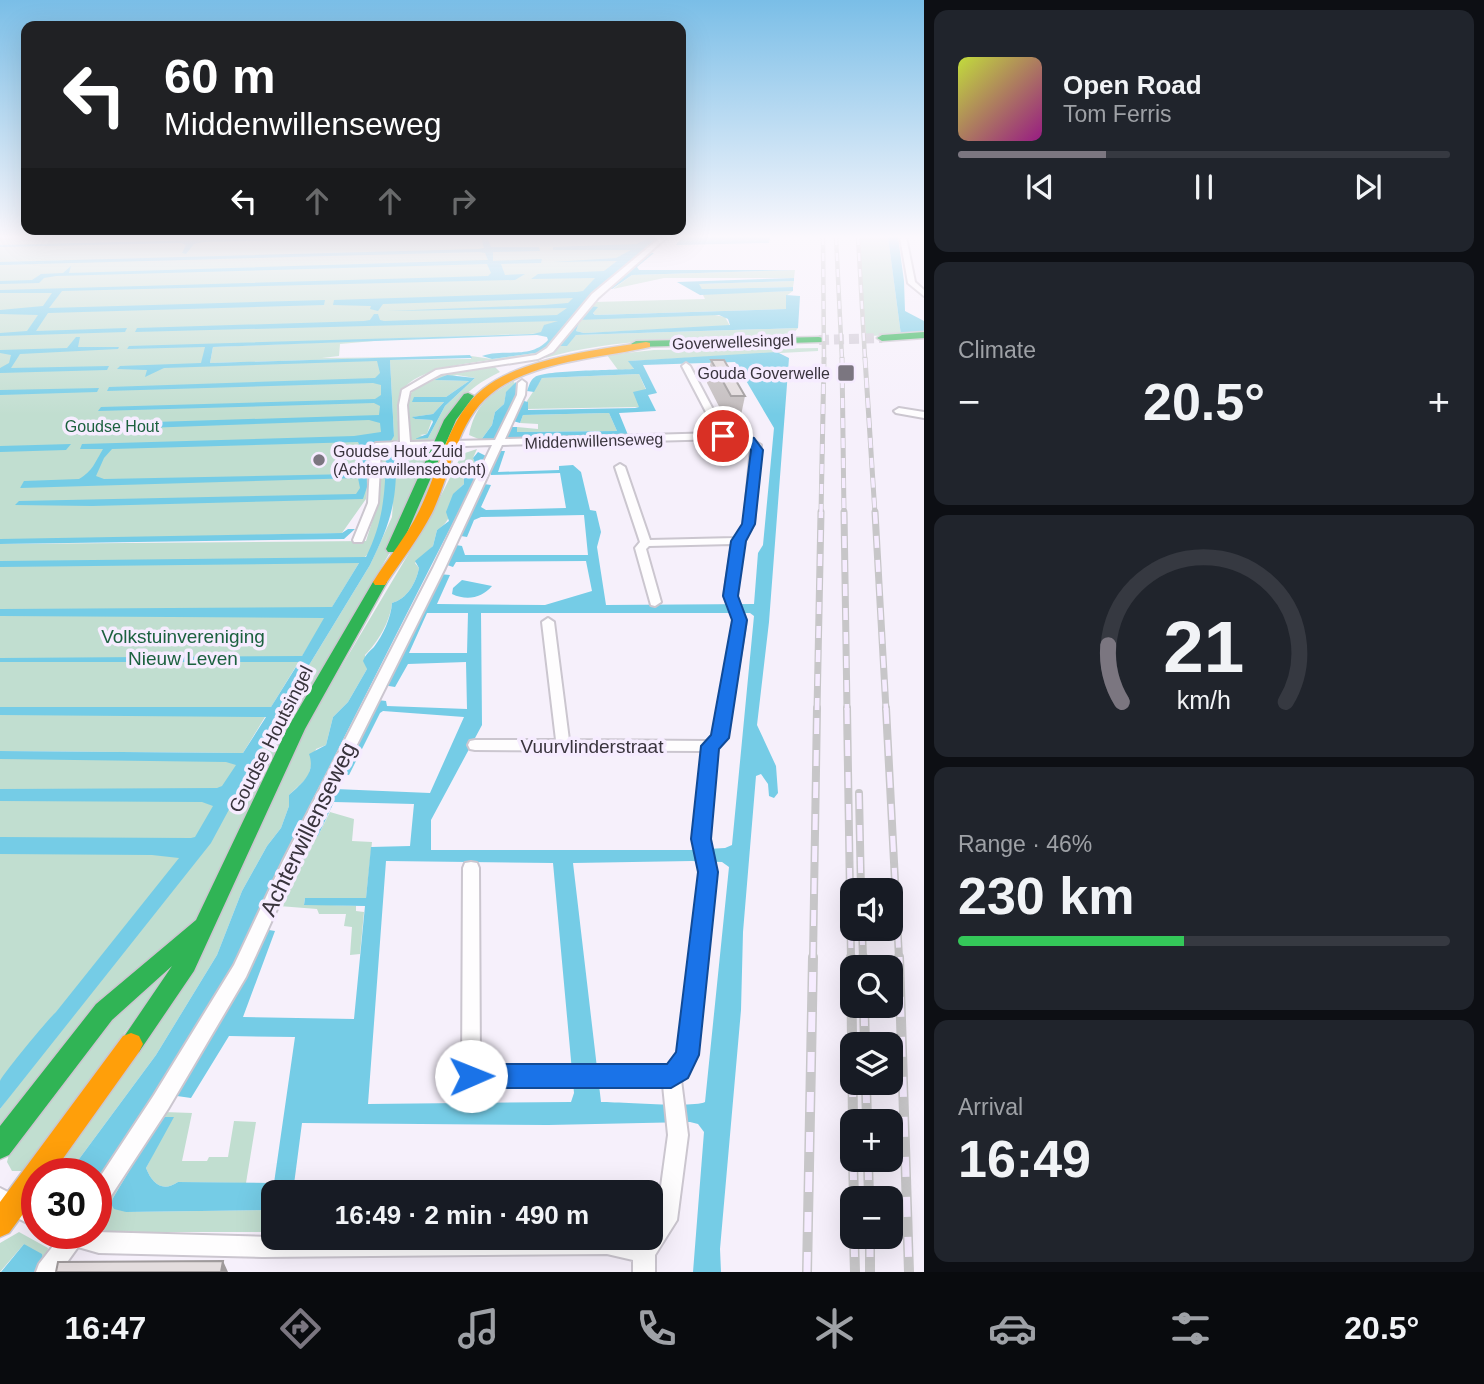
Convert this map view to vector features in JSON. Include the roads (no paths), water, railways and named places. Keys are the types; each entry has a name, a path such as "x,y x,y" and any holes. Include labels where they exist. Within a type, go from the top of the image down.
{"main road":[{"path":"882,338 920,337"},
{"name":"Goverwellesingel","path":"447,444 469,410 500,382 586,355 646,345 819,340"},
{"name":"Goudse Houtsingel","path":"0,1224 6,1202 145,1027 193,954 203,926 296,729 384,576 425,514 447,444"},
{"name":"Goudse Houtsingel","path":"0,1146 104,1012 203,926"}],"street":[{"path":"405,446 403,405 407,390 439,372 538,357 550,350 596,296"},
{"path":"686,366 723,436"},
{"name":"Achterwillenseweg","path":"112,1177 161,1102 240,971 290,861 439,568 521,395 522,383"},
{"path":"899,411 924,415 924,420"},
{"name":"Middenwillenseweg","path":"497,444 723,436 750,440 757,450 748,524 738,541 730,596 740,620 720,738 710,746 701,839 708,872 688,1055 671,1076"},
{"path":"358,540 373,503 376,446 497,444"},
{"path":"620,467 646,543"},
{"path":"655,603 640,548 646,543 738,541"},
{"path":"548,622 563,745"},
{"name":"Vuurvlinderstraat","path":"475,745 710,746"},
{"path":"112,1243 262,1247 607,1244 644,1262 667,1220 677,1127 671,1076 471,1076 471,868"},
{"path":"47,1272 63,1249"}],"water":[{"path":"50,296 58,296 49,308 325,300 324,305 48,313 36,331 127,328 125,332 0,336 0,333 27,331 38,315 0,314 0,310 43,306"},
{"path":"591,296 542,352 492,359 482,356 533,350 548,340 547,337 537,335 213,347 210,363 470,355 472,358 390,360 394,436 391,441 366,444 367,448 361,448 358,442 112,449 104,458 96,476 104,479 354,474 359,470 359,456 366,453 367,487 363,499 92,506 15,505 19,501 356,494 360,488 358,478 20,488 24,481 79,479 84,476 103,449 80,449 82,444 354,436 381,432 380,423 369,420 89,430 92,424 379,415 380,406 374,403 98,411 101,407 375,399 381,395 381,385 373,383 107,391 109,387 375,378 380,373 377,361 164,368 145,377 147,370 117,369 120,366 201,363 205,347 127,349 129,346 533,334 541,332 544,325 558,321 135,332 137,328 364,321 370,320 374,314 378,314 380,320 384,321 557,315 567,308 387,311 544,305 568,303 573,298 383,304 378,311 370,309 371,306 333,305 334,300"},
{"path":"786,296 800,296 798,328 576,335 567,346 557,346 573,323 579,323 576,331 584,333 730,325 728,319 719,315 577,320 588,306 598,307 593,313 595,315 786,309"},
{"path":"896,296 905,296 905,311 924,321 924,334 901,335"},
{"path":"76,337 80,337 78,347 119,347 20,354 11,368 109,366 107,370 0,373 0,368 9,363 11,355 0,353 0,350 67,348"},
{"path":"777,352 789,358 769,622 757,725 776,766 778,793 774,798 769,796 768,784 761,774 756,776 743,932 741,1010 720,1249 721,1272 693,1272 704,1132 698,1124 302,1123 295,1180 274,1180 295,1037 229,1036 191,1098 177,1096 242,986 269,930 275,931 243,1017 354,1019 365,906 304,905 305,898 366,898 371,847 410,846 414,804 334,802 318,836 309,837 329,794 335,789 430,793 464,717 383,711 349,775 342,774 378,700 386,701 387,706 467,709 466,662 408,664 395,687 383,685 439,574 450,575 437,604 545,605 592,591 586,561 456,562 453,567 447,565 445,562 456,545 462,546 465,555 588,555 584,515 481,517 474,520 467,537 459,534 484,484 491,485 481,507 486,510 566,508 560,473 491,475 498,451 505,451 498,472 559,470 559,466 573,465 581,472 590,510 596,511 601,532 597,547 606,605 754,604 758,553 763,545 774,428 735,362 643,365 657,393 648,395 656,411 619,413 628,435 504,439 510,427 517,427 517,432 617,431 609,413 523,415 520,423 513,421 524,401 528,402 528,410 639,407 633,392 646,389 639,374 542,378 534,392 527,391 532,380 541,375 634,369 628,361","holes":["427,613 468,613 467,653 409,653","481,613 750,613 754,616 732,845 725,848 690,850 431,850 431,820 482,725","386,861 553,863 574,1093 571,1102 368,1104","722,862 729,867 705,1102 672,1105 601,1102 573,863"]},
{"path":"447,375 475,378 445,406 428,438 415,439 427,434 433,422 412,417 433,414 444,402 412,402 414,397 446,397 469,381 434,380"},
{"path":"516,382 518,391 494,440 481,440 492,425 495,412 504,404 506,392"},
{"path":"99,388 97,392 0,395 0,390"},
{"path":"71,444 66,450 0,452 0,446"},
{"path":"478,452 486,456 314,797 232,971 178,1063 112,1160 112,1158 80,1158 156,1055 217,955 242,891 267,846 281,828 289,806 289,795 309,772 309,754 326,745 333,717 348,702 367,669 363,661 383,632 392,603 406,594 416,579 419,568 415,561 433,546 437,530 449,521 446,512 453,494 464,484 464,477 475,463 473,458"},
{"path":"386,456 396,457 395,488 391,513 377,550 289,698 211,843 0,1109 0,1081 179,858 152,855 0,854 0,837 191,838 195,837 213,806 202,802 0,801 0,789 217,788 222,786 236,765 226,762 0,759 0,751 243,753 266,717 0,715 0,707 271,707 299,662 0,662 0,658 302,656 324,618 0,616 0,609 332,607 359,563 0,567 0,561 366,557 382,508"},
{"path":"355,529 344,539 0,544 0,539 342,533"},
{"path":"462,580 492,586 474,597 452,594 453,588"},
{"path":"161,1117 174,1117 146,1168 158,1185 167,1187 178,1182 261,1183 261,1210 126,1212 114,1209 112,1206 113,1198"},
{"path":"21,1248 33,1249 42,1254 43,1261 35,1272 1,1272"}],"tunnel":[{"path":"819,340 882,338"}],"railway":[{"path":"823,296 824,358"},
{"path":"839,296 842,359"},
{"path":"861,296 865,359"},
{"path":"821,514 824,358"},
{"path":"842,358 844,514"},
{"path":"865,358 875,514"},
{"path":"817,710 821,512"},
{"path":"844,512 847,710"},
{"path":"875,512 886,710"},
{"path":"813,958 817,708"},
{"path":"847,708 851,955"},
{"path":"886,708 899,955"},
{"path":"859,793 861,878"},
{"path":"862,941 863,955"},
{"path":"807,1272 813,957"},
{"path":"852,1018 853,1109"},
{"path":"864,1018 865,1032"},
{"path":"901,1018 909,1272"},
{"path":"866,1095 867,1109"},
{"path":"853,1172 854,1186"},
{"path":"868,1172 869,1186"},
{"path":"854,1249 855,1272"},
{"path":"870,1249 870,1272"}],"place":[{"name":"Gouda Goverwelle","path":"846,373"},
{"name":"Goudse Hout Zuid (Achterwillensebocht)","path":"319,460"}],"park label":[{"name":"Goudse Hout","path":"112,426"},
{"name":"Volkstuinvereniging Nieuw Leven","path":"183,647"}]}
